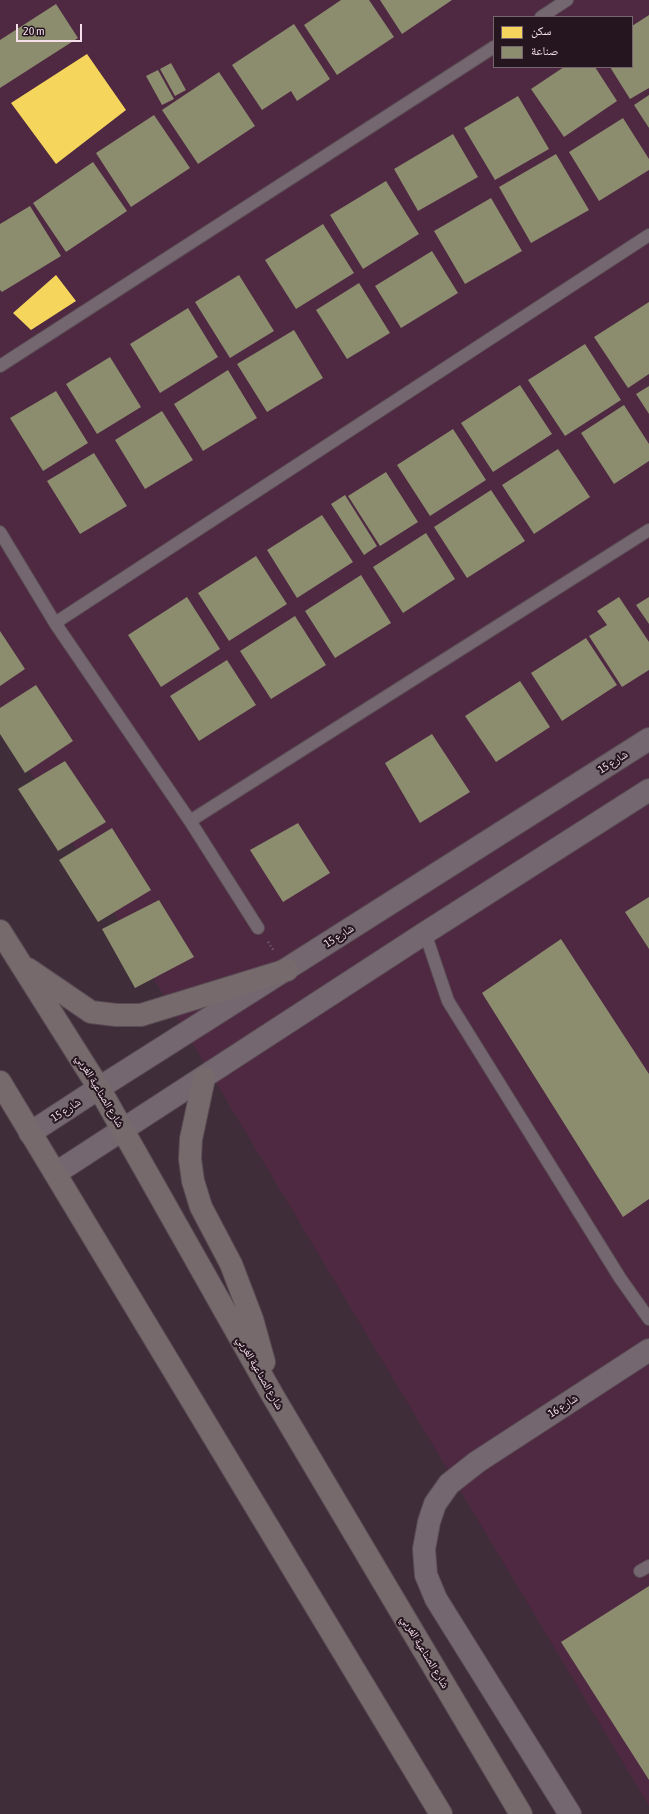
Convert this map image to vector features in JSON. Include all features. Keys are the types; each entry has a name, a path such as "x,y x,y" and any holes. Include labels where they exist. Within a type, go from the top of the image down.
{"main road":[{"name":"شارع الصناعية الغربي","path":"0,931 99,1088 274,1396 521,1814"},
{"path":"19,963 91,1012 116,1015 141,1015 287,970"},
{"path":"204,1078 191,1139 190,1159 193,1181 202,1207 231,1264 249,1312 274,1396"},
{"path":"0,1082 441,1814"}],"street":[{"name":"شارع 15","path":"30,1133 649,739"},
{"path":"56,1173 122,1128 204,1078 425,933 649,790"},
{"name":"شارع 16","path":"570,1814 436,1599 426,1575 424,1549 429,1522 435,1504 450,1484 477,1462 649,1350"}],"lane":[{"path":"543,16 567,0"},
{"path":"0,366 493,48"},
{"path":"54,623 649,235"},
{"path":"190,821 649,530"},
{"path":"0,532 54,623 190,821 258,928"},
{"path":"425,933 448,1001 620,1278 649,1319"}],"path":[{"path":"258,928 287,970"}],"shaded area":[{"path":"0,0 649,0 649,1806 0,722"}],"building: سكن":[{"path":"87,54 126,110 56,164 11,103"},
{"path":"56,275 76,301 31,330 13,313"}],"building: صناعة":[{"path":"341,0 369,0 394,37 337,75 304,25"},
{"path":"380,0 452,0 402,34"},
{"path":"56,4 78,38 0,88 0,40"},
{"path":"649,15 649,88 630,99 611,68 633,68 633,25"},
{"path":"294,24 330,79 297,101 291,91 262,110 232,65"},
{"path":"171,63 186,90 175,96 160,69"},
{"path":"562,68 596,68 617,101 564,137 531,89"},
{"path":"158,70 174,99 162,105 146,76"},
{"path":"219,72 255,126 198,164 162,110"},
{"path":"649,95 649,128 634,105"},
{"path":"518,96 549,149 495,180 464,128"},
{"path":"154,115 190,168 131,207 96,153"},
{"path":"623,118 649,159 649,170 599,201 569,152"},
{"path":"453,134 478,177 418,211 394,169"},
{"path":"556,154 589,210 531,243 499,187"},
{"path":"93,162 127,211 66,252 33,203"},
{"path":"386,181 419,234 363,269 330,215"},
{"path":"491,198 522,251 465,284 434,231"},
{"path":"30,206 61,256 2,292 0,290 0,224"},
{"path":"323,224 354,273 296,309 265,260"},
{"path":"432,251 458,293 401,328 375,286"},
{"path":"239,275 274,331 230,358 195,302"},
{"path":"359,283 390,333 347,359 316,310"},
{"path":"649,302 649,374 628,388 594,337"},
{"path":"188,308 218,357 160,393 130,344"},
{"path":"294,330 323,378 267,412 237,364"},
{"path":"585,344 621,400 565,436 528,380"},
{"path":"110,357 141,407 97,434 66,384"},
{"path":"228,370 257,418 203,451 174,404"},
{"path":"520,385 552,434 493,472 461,423"},
{"path":"649,386 649,414 636,394"},
{"path":"56,391 88,443 43,471 10,418"},
{"path":"624,405 649,444 649,461 614,484 581,433"},
{"path":"162,411 193,460 145,489 115,440"},
{"path":"453,429 486,480 430,516 397,465"},
{"path":"558,449 590,497 534,534 502,485"},
{"path":"94,453 127,506 80,534 47,481"},
{"path":"386,472 418,522 380,546 348,496"},
{"path":"491,490 525,541 467,578 434,527"},
{"path":"345,495 377,546 364,555 331,504"},
{"path":"322,515 353,562 297,598 267,550"},
{"path":"426,533 455,579 403,613 373,567"},
{"path":"256,556 287,604 229,641 198,593"},
{"path":"361,575 391,623 335,658 305,611"},
{"path":"187,597 220,649 161,687 128,635"},
{"path":"619,597 649,642 649,670 622,687 589,636 607,625 597,611"},
{"path":"649,597 649,624 636,605"},
{"path":"295,616 326,665 271,699 240,651"},
{"path":"0,631 25,669 0,686"},
{"path":"586,638 617,685 562,721 531,673"},
{"path":"227,660 256,705 199,741 170,696"},
{"path":"520,681 550,727 496,762 465,716"},
{"path":"36,685 73,741 25,773 0,734 0,708"},
{"path":"432,734 470,792 420,823 385,763"},
{"path":"65,761 106,822 58,851 18,789"},
{"path":"298,823 330,873 283,902 250,850"},
{"path":"112,828 151,890 98,922 59,860"},
{"path":"649,897 649,949 625,912"},
{"path":"159,900 194,957 135,988 102,929"},
{"path":"561,939 649,1074 649,1199 623,1217 482,993"},
{"path":"649,1586 649,1780 561,1642"}]}
